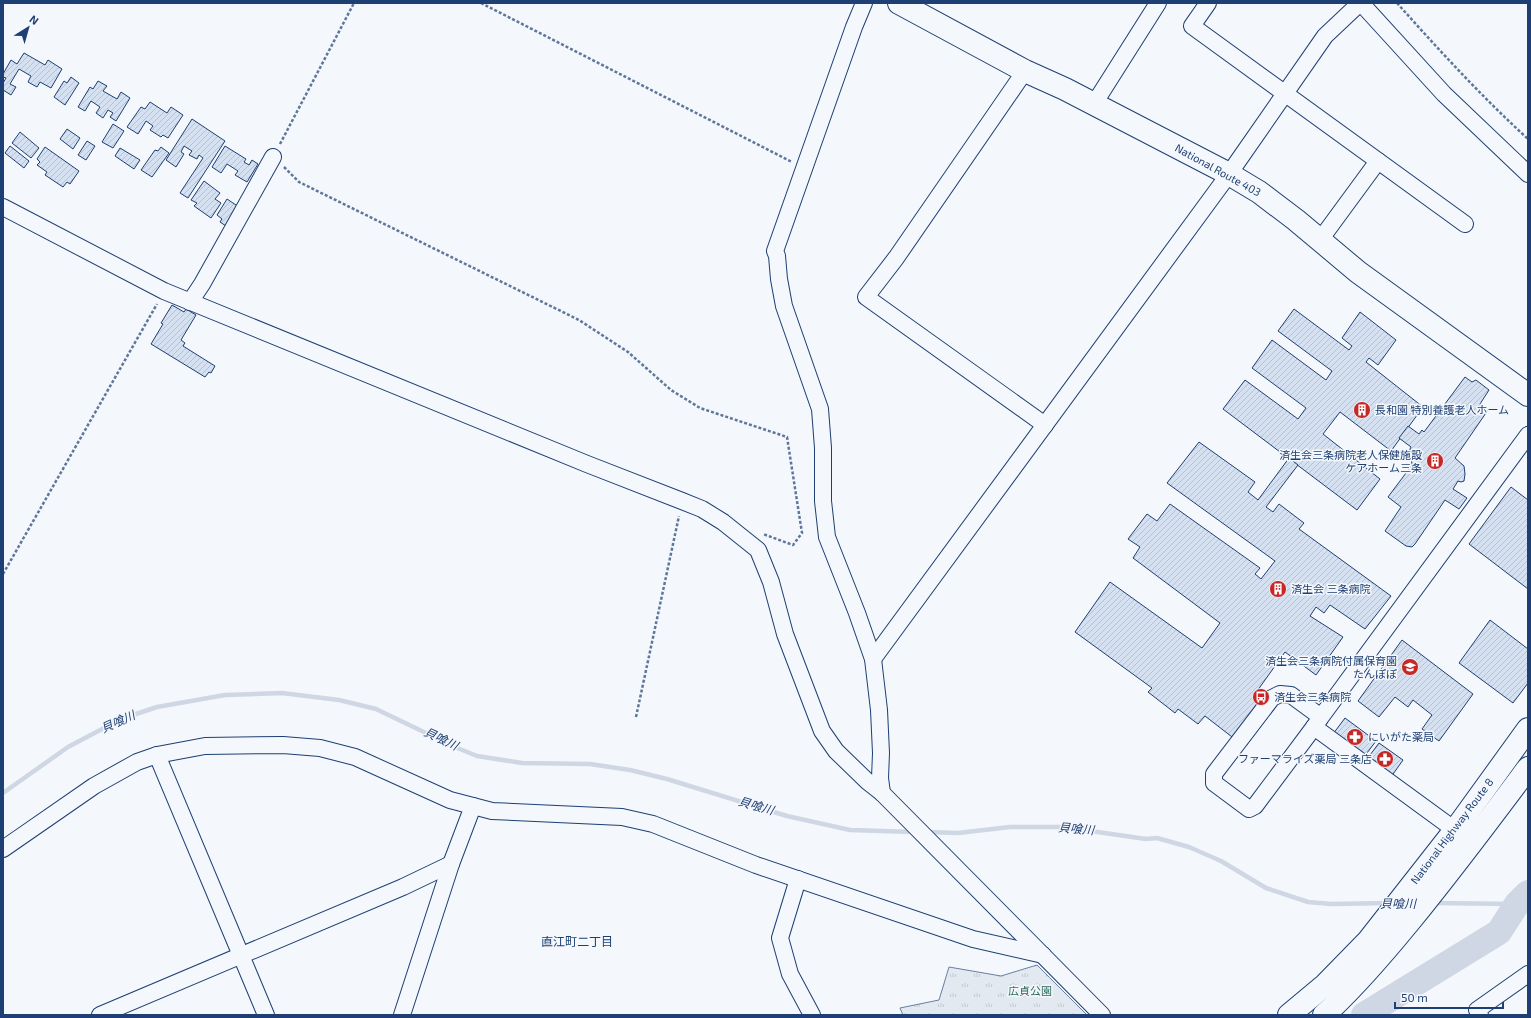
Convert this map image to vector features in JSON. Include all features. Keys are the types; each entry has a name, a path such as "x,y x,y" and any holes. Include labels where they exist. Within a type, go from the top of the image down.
{"highway":[{"name":"National Route 403","path":"899,3 1025,71 1094,104 1229,174 1259,192 1358,272 1528,395"},
{"name":"National Highway Route 8","path":"1289,1015 1325,985 1368,941 1425,866 1455,830 1528,729"},
{"name":"National Highway Route 8","path":"1324,1015 1341,1000 1389,947 1448,874 1528,768"}],"street":[{"path":"864,3 775,251 784,306 820,410 823,448 822,501 827,537 857,613 873,659 879,710 881,753 880,778 884,795"},
{"path":"1094,104 1158,3"},
{"path":"1208,3 1192,26 1464,224"},
{"path":"873,659 1229,174 1325,36 1361,3 1444,94 1528,174"},
{"path":"1025,71 896,258 866,298 1045,425"},
{"path":"190,302 202,284 273,157"},
{"path":"1320,240 1378,161"},
{"path":"3,207 164,291 587,464 702,509 723,522 758,550 768,575 785,634 822,731 836,751 868,782 884,795 961,871 1102,1015"},
{"path":"1455,830 1317,722 1291,695 1280,694 1272,698 1214,774 1214,783 1249,809 1255,806 1317,722 1528,435"},
{"path":"3,849 94,786 137,762 158,755 205,746 283,746 320,748 354,757 450,800 492,811 622,817 653,824 756,865 973,939 1043,955"},
{"path":"158,755 266,1015"},
{"path":"402,1015 451,864 473,806"},
{"path":"100,1015 403,887 451,864"},
{"path":"798,879 780,938 790,974 812,1015"},
{"path":"1480,1015 1477,1010 1528,974"}],"path":[{"path":"354,3 273,157 299,182 579,320 628,352 671,390 700,408 787,437 802,533 793,545 759,532 745,539"},
{"path":"481,3 804,167"},
{"path":"1397,3 1491,104 1528,139"},
{"path":"3,574 164,291"},
{"path":"636,717 682,501"}],"green space":[{"name":"広貞公園","path":"1037,965 1087,1015 903,1015 900,1008 939,1000 949,967 1001,976"}],"building":[{"path":"24,53 45,65 48,60 62,69 51,88 40,82 37,87 28,82 31,76 19,69 10,84 16,87 11,95 3,90 3,83 6,78 3,77 3,74 11,60 17,64"},
{"path":"71,77 79,83 65,105 54,97 64,81 67,83"},
{"path":"98,81 107,86 103,91 117,99 121,92 130,98 116,121 110,117 113,113 108,110 103,118 96,113 100,107 91,101 85,111 78,107 90,87 93,89"},
{"path":"150,102 167,113 171,107 183,115 168,138 163,135 161,137 150,130 153,126 146,121 138,134 127,127 141,107 145,109"},
{"path":"192,119 225,141 188,198 180,193 203,158 199,155 197,159 189,155 192,151 184,146 181,152 184,154 176,167 166,160"},
{"path":"113,124 124,131 113,148 102,142"},
{"path":"67,129 80,138 73,149 60,139"},
{"path":"20,132 39,148 31,158 12,143"},
{"path":"87,141 95,146 86,160 78,155"},
{"path":"10,146 29,161 24,168 5,153"},
{"path":"225,146 246,159 244,162 249,165 252,160 258,164 247,182 235,175 238,171 227,164 221,173 212,167"},
{"path":"45,147 79,171 70,184 67,182 63,187 45,175 47,172 37,165 40,162 37,159"},
{"path":"161,147 169,153 152,177 141,170 155,150 158,151"},
{"path":"120,148 140,160 134,169 115,156"},
{"path":"204,181 220,193 215,199 221,203 211,218 194,206 197,203 191,200"},
{"path":"227,199 242,209 229,228 220,222 222,219 217,215"},
{"path":"172,305 184,312 186,309 196,315 181,340 185,343 183,346 215,366 211,373 209,372 205,377 151,344"},
{"name":"長和園 特別養護老人ホーム","path":"1294,309 1349,350 1352,346 1342,338 1360,312 1396,340 1378,365 1369,358 1366,362 1423,407 1391,451 1340,412 1323,434 1380,479 1357,510 1223,409 1245,380 1298,419 1306,408 1252,368 1272,340 1326,380 1332,371 1278,331"},
{"name":"済生会三条病院老人保健施設 ケアホーム三条","path":"1465,377 1472,382 1476,380 1489,390 1480,404 1488,410 1455,458 1464,466 1465,474 1464,481 1458,481 1453,489 1467,498 1459,509 1445,500 1415,544 1412,547 1406,546 1385,531 1401,507 1388,497 1412,465 1411,447 1399,438 1408,426 1419,434 1422,430 1424,432"},
{"name":"済生会 三条病院","path":"1199,442 1255,482 1248,492 1258,500 1289,458 1298,465 1266,507 1273,512 1279,504 1304,523 1299,529 1391,596 1365,629 1330,605 1324,613 1316,607 1310,616 1343,637 1316,675 1285,652 1255,694 1274,709 1245,747 1205,716 1198,724 1178,709 1175,713 1148,692 1152,688 1075,632 1110,582 1202,648 1220,623 1133,558 1140,547 1128,539 1147,514 1157,521 1170,504 1260,568 1255,574 1261,579 1275,561 1167,483"},
{"path":"1511,487 1528,500 1528,589 1469,544"},
{"path":"1490,620 1528,649 1528,683 1513,703 1459,663"},
{"name":"済生会三条病院付属保育園 たんぽぽ","path":"1402,640 1473,694 1439,741 1422,729 1432,715 1413,700 1408,707 1395,697 1379,717 1358,701"},
{"name":"にいがた薬局","path":"1345,718 1376,741 1364,757 1333,734"},
{"name":"ファーマライズ薬局 三条店","path":"1379,743 1403,760 1391,777 1367,759"}],"waterway":[{"name":"貝喰川","path":"3,793 68,747 121,719 157,707 225,695 282,693 339,700 376,709 477,756 522,763 590,764 630,770 667,779 787,816 850,830 914,832"},
{"name":"貝喰川","path":"927,832 958,833 1010,827 1063,827 1146,839 1157,838 1189,847 1221,861 1266,888 1308,902 1331,904 1389,903"},
{"path":"1364,1015 1499,932 1517,904 1528,893"},
{"name":"貝喰川","path":"1432,903 1517,904"}],"place":[{"name":"長和園 特別養護老人ホーム","path":"1362,410"},
{"name":"済生会三条病院老人保健施設 ケアホーム三条","path":"1435,461"},
{"name":"済生会 三条病院","path":"1278,589"},
{"name":"済生会三条病院付属保育園 たんぽぽ","path":"1410,667"},
{"name":"済生会三条病院","path":"1261,697"},
{"name":"にいがた薬局","path":"1355,737"},
{"name":"ファーマライズ薬局 三条店","path":"1385,759"}],"district":[{"name":"直江町二丁目","path":"577,942"}]}
